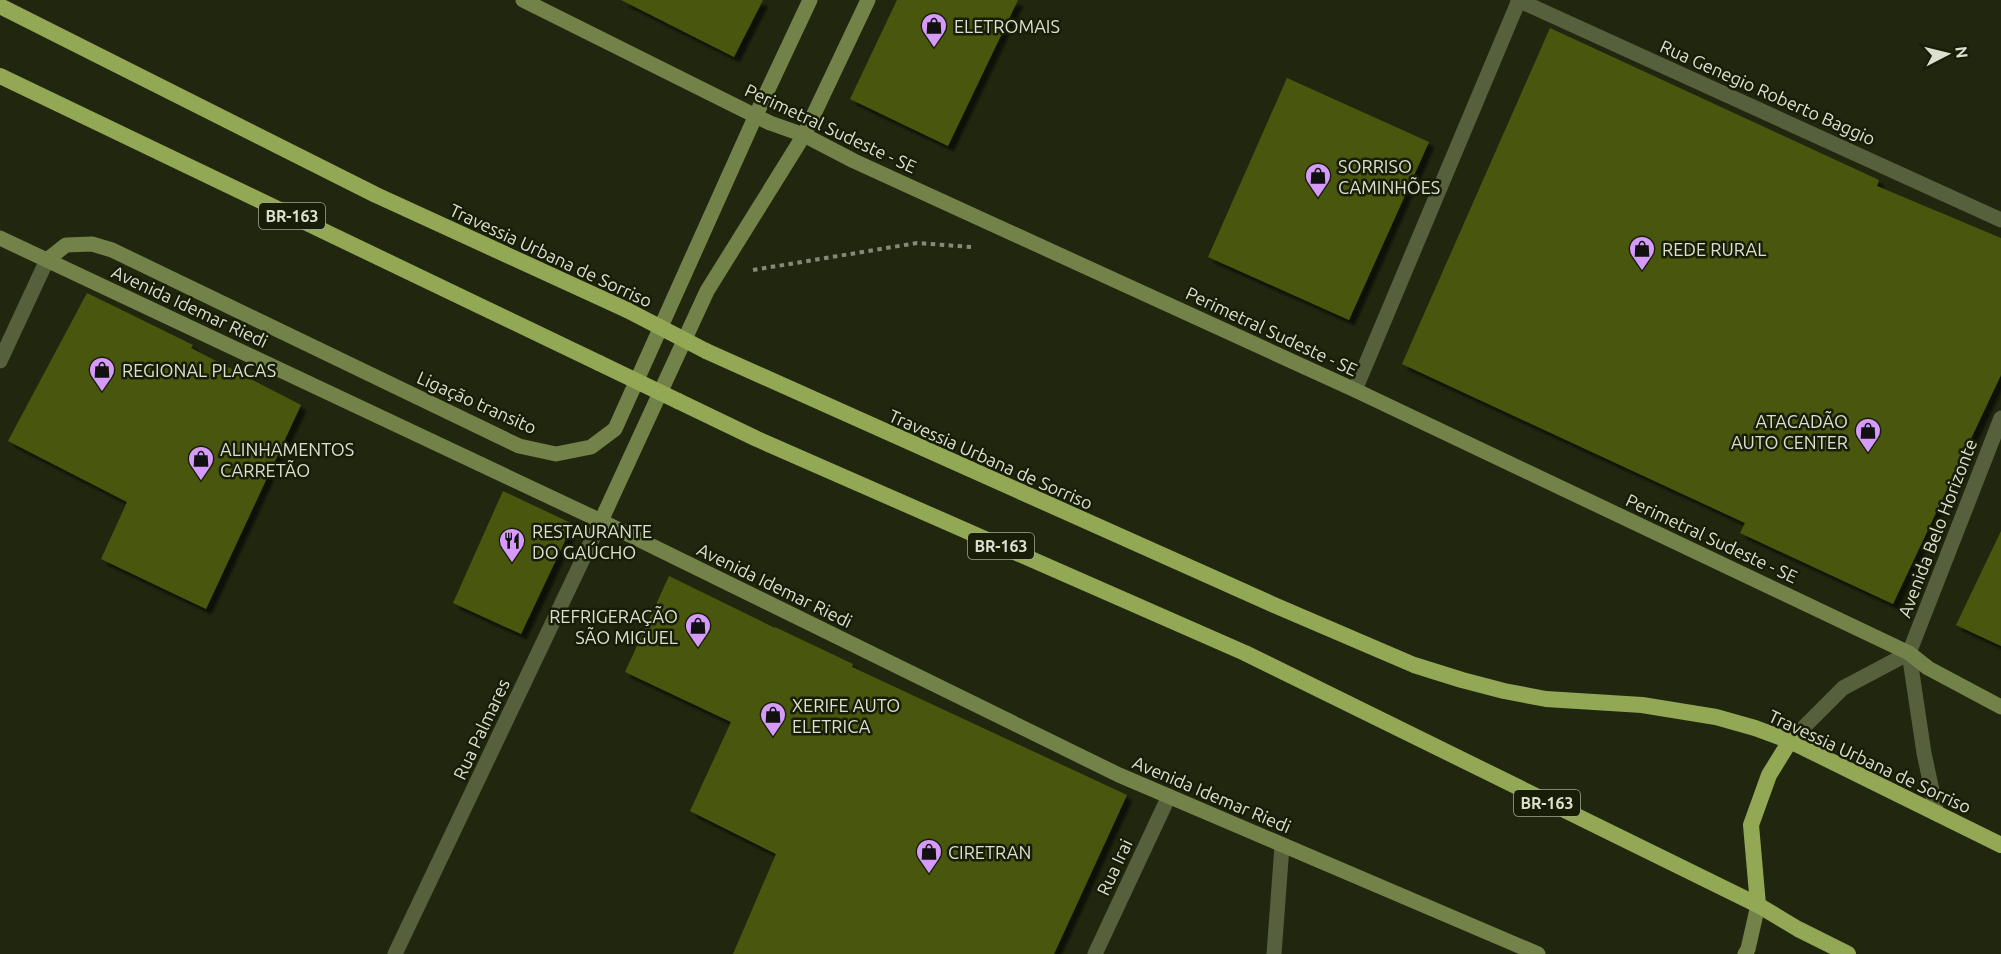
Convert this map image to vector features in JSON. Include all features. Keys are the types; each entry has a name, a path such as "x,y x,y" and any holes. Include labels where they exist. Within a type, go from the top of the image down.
{"highway":[{"name":"Travessia Urbana de Sorriso","path":"0,6 376,195 627,310 706,351 1274,605 1414,664 1483,686 1546,699 1642,705 1716,717 1755,728 1790,741 2001,846"},
{"name":"BR-163","path":"0,76 757,439 1245,653 1758,905 1798,929 1848,954"},
{"path":"1758,905 1751,825 1769,775 1790,741"}],"main road":[{"name":"Perimetral Sudeste - SE","path":"523,0 770,123 804,135 865,166 1355,390 1909,653 1928,668 2001,707"},
{"name":"Ligação transito","path":"47,260 66,245 92,244 112,250 519,446 556,454 591,447 615,429 810,0"},
{"path":"601,521 702,302 804,135 868,0"},
{"name":"Avenida Idemar Riedi","path":"0,238 601,521 1083,758 1282,846 1538,954"},
{"path":"1745,954 1758,905"}],"street":[{"name":"Rua Genegio Roberto Baggio","path":"1519,0 2001,220"},
{"path":"1355,390 1519,0"},
{"path":"0,361 47,260"},
{"name":"Avenida Belo Horizonte","path":"1909,653 2001,418"},
{"name":"Rua Palmares","path":"395,954 601,521"},
{"path":"1790,741 1843,688 1909,653 1924,753 1937,814"},
{"name":"Rua Irai","path":"1095,954 1169,796"},
{"path":"1274,954 1282,846"}],"path":[{"path":"717,276 917,243 972,247"}],"building":[{"path":"621,0 763,0 734,57"},
{"name":"ELETROMAIS","path":"897,0 1018,0 948,146 850,99"},
{"name":"REDE RURAL","path":"1550,28 1879,180 1877,186 2001,238 2001,375 1893,604 1740,533 1745,523 1402,364"},
{"name":"SORRISO CAMINHÕES","path":"1287,78 1429,142 1349,320 1208,257"},
{"path":"87,293 193,345 191,348 301,405 206,609 101,559 127,502 8,441"},
{"name":"RESTAURANTE DO GAÚCHO","path":"503,491 573,524 521,634 453,603"},
{"path":"2001,531 2001,646 1956,625"},
{"name":"CIRETRAN","path":"669,576 853,664 852,667 1127,795 1054,954 733,954 776,854 690,811 731,722 625,672"}],"place":[{"name":"ELETROMAIS","path":"934,49"},
{"name":"SORRISO CAMINHÕES","path":"1318,199"},
{"name":"REDE RURAL","path":"1642,272"},
{"name":"REGIONAL PLACAS","path":"102,393"},
{"name":"ATACADÃO AUTO CENTER","path":"1868,454"},
{"name":"ALINHAMENTOS CARRETÃO","path":"201,482"},
{"name":"RESTAURANTE DO GAÚCHO","path":"512,564"},
{"name":"REFRIGERAÇÃO SÃO MIGUEL","path":"698,649"},
{"name":"XERIFE AUTO ELETRICA","path":"773,738"},
{"name":"CIRETRAN","path":"929,875"}]}
